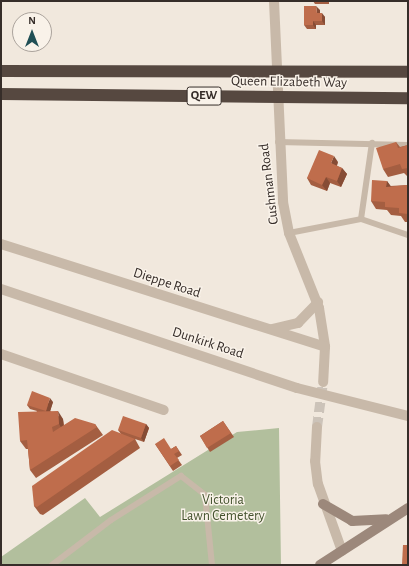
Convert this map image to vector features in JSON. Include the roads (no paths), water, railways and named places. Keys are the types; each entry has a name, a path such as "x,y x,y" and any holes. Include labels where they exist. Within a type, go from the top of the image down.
{"highway":[{"name":"Queen Elizabeth Way","path":"1,71 408,72"},
{"name":"Queen Elizabeth Way","path":"1,94 408,98"}],"main road":[{"path":"323,504 352,521 366,523 390,518"},
{"path":"320,565 390,518 408,508"}],"street":[{"name":"Cushman Road","path":"274,1 278,142 289,233 318,302 325,347 323,382"},
{"name":"Dieppe Road","path":"1,244 265,330 325,347"},
{"name":"Dunkirk Road","path":"1,289 297,388 408,416"},
{"path":"265,330 298,323 318,302"},
{"path":"1,354 164,410"},
{"path":"317,427 314,461 323,504 342,551"}],"lane":[{"path":"278,142 408,145"},
{"path":"361,219 372,143"},
{"path":"289,233 361,219 408,235"},
{"path":"52,565 111,520 181,476 205,495 212,565"}],"tunnel":[{"path":"317,427 323,382"}],"park label":[{"name":"Victoria Lawn Cemetery","path":"223,508"}]}
